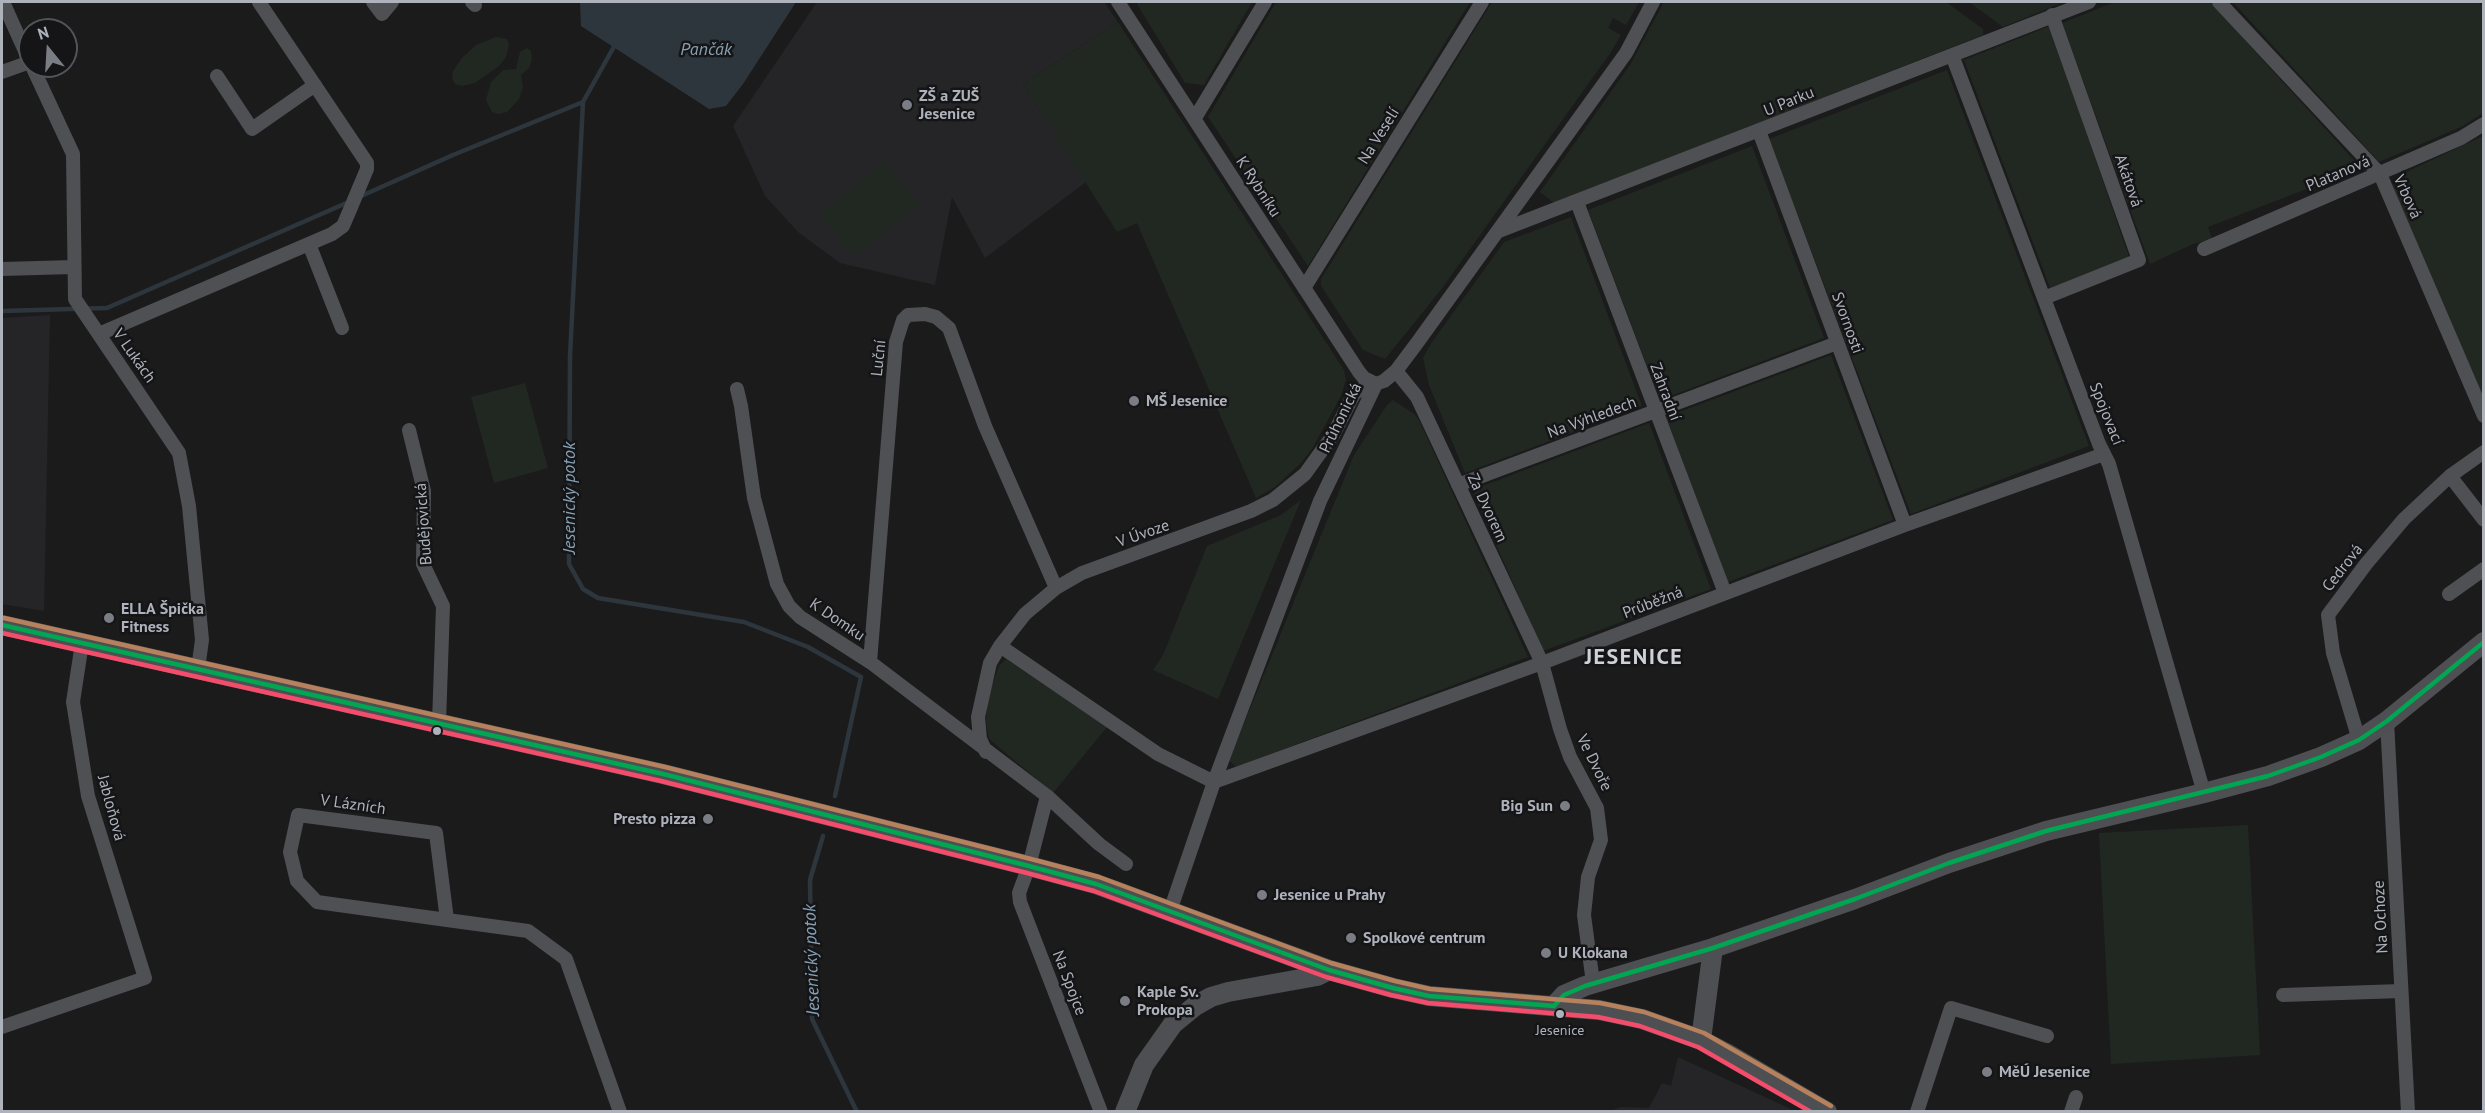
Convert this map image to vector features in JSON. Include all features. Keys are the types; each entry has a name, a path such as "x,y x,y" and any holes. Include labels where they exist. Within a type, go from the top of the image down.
{"main road":[{"path":"2,625 663,774 1029,866 1095,884 1329,970 1429,996 1599,1010 1642,1019 1701,1040 1753,1067 1827,1112"},
{"path":"1554,1006 1564,995 1593,983 1713,948 1949,863 2046,831 2204,793 2320,758 2359,740 2387,721 2484,642"},
{"path":"1701,1040 1713,948"},
{"path":"1125,1112 1144,1065 1173,1024 1195,1006 1211,997 1258,985 1317,976 1329,970"}],"street":[{"name":"V Lukách","path":"3,2 18,36"},
{"path":"99,334 332,234 342,226 349,212 367,169 367,163 259,2"},
{"path":"374,2 382,14 392,2"},
{"name":"K Rybníku","path":"1118,2 1359,372 1364,378 1376,384"},
{"path":"1195,118 1265,2"},
{"name":"Na Veselí","path":"1304,288 1482,2"},
{"name":"Průhonická","path":"1170,911 1214,782 1320,501 1376,384 1396,371 1499,231 1626,53 1653,2"},
{"name":"U Parku","path":"1499,231 2089,2"},
{"name":"Vrbová","path":"2219,2 2380,174 2484,416"},
{"name":"Akátová","path":"2044,298 2139,260 2052,15"},
{"name":"Spojovací","path":"1952,55 2109,464 2204,793"},
{"path":"2,72 18,67"},
{"path":"217,76 252,129 315,85"},
{"name":"V Lukách","path":"37,78 73,154 75,299 179,453 189,506 202,640 198,669"},
{"name":"Platanová","path":"2204,249 2461,138 2484,124"},
{"name":"Svornosti","path":"1759,131 1905,525"},
{"name":"Zahradní","path":"1577,202 1725,593"},
{"path":"309,244 342,328"},
{"path":"2,269 74,267"},
{"name":"Luční","path":"870,662 896,342 903,320 908,315 925,314 943,321 949,328 985,426 1056,588"},
{"name":"Na Výhledech","path":"1458,485 1837,343"},
{"name":"Za Dvorem","path":"1396,371 1417,397 1542,663"},
{"name":"V Úvoze","path":"986,752 978,728 979,706 990,663 1000,646 1025,615 1056,588 1082,573 1224,522 1273,500 1305,474 1316,461 1354,394 1376,384"},
{"name":"K Domku","path":"737,389 754,498 777,584 783,597 800,617 870,662 1047,796 1100,844 1126,864"},
{"name":"Budějovická","path":"410,430 424,491 423,564 443,606 439,723"},
{"name":"Cedrová","path":"2359,740 2333,653 2328,615 2366,564 2404,519 2450,476 2484,452"},
{"name":"Průběžná","path":"1214,782 1542,663 1905,525 2104,454"},
{"path":"2450,476 2484,520"},
{"path":"2449,594 2484,569"},
{"name":"Jabloňová","path":"2,1027 145,978 88,796 73,702 82,643"},
{"path":"1000,646 1158,754 1214,782"},
{"name":"Ve Dvoře","path":"1542,663 1570,758 1598,808 1601,840 1588,876 1584,915 1593,983"},
{"name":"Na Ochoze","path":"2387,721 2408,1112"},
{"path":"1029,866 1047,796"},
{"name":"V Lázních","path":"447,920 436,833 298,814 290,852 297,881 317,902 447,920 528,931 566,959 620,1112"},
{"name":"Na Spojce","path":"1029,866 1019,893 1020,902 1101,1112"},
{"path":"2283,995 2401,991"},
{"path":"1917,1112 1951,1008 2047,1036"},
{"path":"2072,1112 2076,1097"}],"shaded area":[{"path":"817,2 1104,2 1118,22 1023,84 1086,182 985,258 952,197 935,285 840,263 798,232 765,196 733,126"},
{"path":"1138,2 1252,2 1204,85 1185,83 1137,4"},
{"path":"1276,2 1470,2 1308,266 1208,117"},
{"path":"1492,2 1639,2 1626,25 1613,18 1608,28 1621,35 1611,52 1440,291 1385,359 1363,350 1321,286 1321,279"},
{"path":"1664,2 1946,2 1983,29 1983,35 1554,203 1540,192 1630,65"},
{"path":"1969,2 2064,2 2003,27"},
{"path":"2115,2 2210,2 2361,168 2208,227 2212,239 2193,244 2150,264 2062,23"},
{"path":"2233,2 2477,2 2483,6 2483,113 2463,126 2379,162"},
{"path":"1118,22 1344,370 1346,380 1341,396 1312,449 1301,463 1275,487 1256,498 1137,223 1117,232 1023,84"},
{"path":"2050,26 2129,257 2050,288 1964,60"},
{"path":"496,37 507,39 509,45 506,57 499,66 475,83 462,86 455,84 452,78 453,71 462,58 476,45"},
{"path":"527,48 531,51 532,59 529,68 521,75 523,87 519,99 507,112 498,114 492,112 486,100 491,82 503,70 516,69 520,52"},
{"path":"1947,70 2089,446 1911,514 1769,139"},
{"path":"2483,136 2483,399 2393,184 2400,175"},
{"path":"1752,146 1824,338 1660,400 1588,210"},
{"path":"886,162 919,205 852,256 819,213"},
{"path":"1571,217 1642,406 1465,473 1429,385 1423,358 1504,242"},
{"path":"50,315 44,611 2,604 2,318"},
{"path":"1831,355 1893,520 1728,582 1666,417"},
{"path":"525,383 548,468 494,483 471,397"},
{"path":"1393,400 1419,420 1528,657 1236,767 1229,760 1354,455 1387,405"},
{"path":"1649,423 1711,589 1543,651 1472,490"},
{"path":"1301,500 1218,699 1153,670 1163,655 1207,546 1281,515"},
{"path":"1006,659 1107,727 1053,793 989,739 986,721 988,697 999,666"},
{"path":"2248,825 2260,1055 2111,1064 2099,833"},
{"path":"1678,1057 1791,1109 1788,1112 1610,1111 1621,1107 1649,1108 1662,1083 1671,1086"}],"water":[{"name":"Pančák","path":"580,2 796,2 743,84 726,106 709,109 581,26"}],"waterway":[{"name":"Jesenický potok","path":"616,43 583,102 570,356 569,564 583,589 598,598 744,622 808,647 861,677 835,796"},
{"path":"359,197 453,155 583,102"},
{"path":"2,311 107,308 351,201"},
{"name":"Jesenický potok","path":"823,836 810,880 812,1019 857,1112"}],"transit line":[{"path":"4,618 665,767 1031,859 1099,877 1331,963 1395,981 1430,989 1600,1003 1644,1012 1704,1033 1831,1106"},
{"path":"2,625 663,774 1029,866 1096,884 1329,970 1393,988 1429,996 1554,1006"},
{"path":"2,633 661,781 1027,873 1094,891 1326,977 1391,995 1428,1003 1598,1017 1640,1026 1698,1047 1811,1112"},
{"path":"1554,1006 1564,995 1585,986 1713,948 1855,899 1949,863 2046,831 2268,776 2321,757 2359,740 2387,721 2484,642"}],"place":[{"name":"ZŠ a ZUŠ Jesenice","path":"907,105"},
{"name":"MŠ Jesenice","path":"1134,401"},
{"name":"ELLA Špička Fitness","path":"109,618"},
{"name":"Big Sun","path":"1565,806"},
{"name":"Presto pizza","path":"708,819"},
{"name":"Jesenice u Prahy","path":"1262,895"},
{"name":"Spolkové centrum","path":"1351,938"},
{"name":"U Klokana","path":"1546,953"},
{"name":"Kaple Sv. Prokopa","path":"1125,1001"},
{"name":"Jesenice","path":"1560,1014"},
{"name":"MěÚ Jesenice","path":"1987,1072"}],"district":[{"name":"JESENICE","path":"1634,658"}]}
